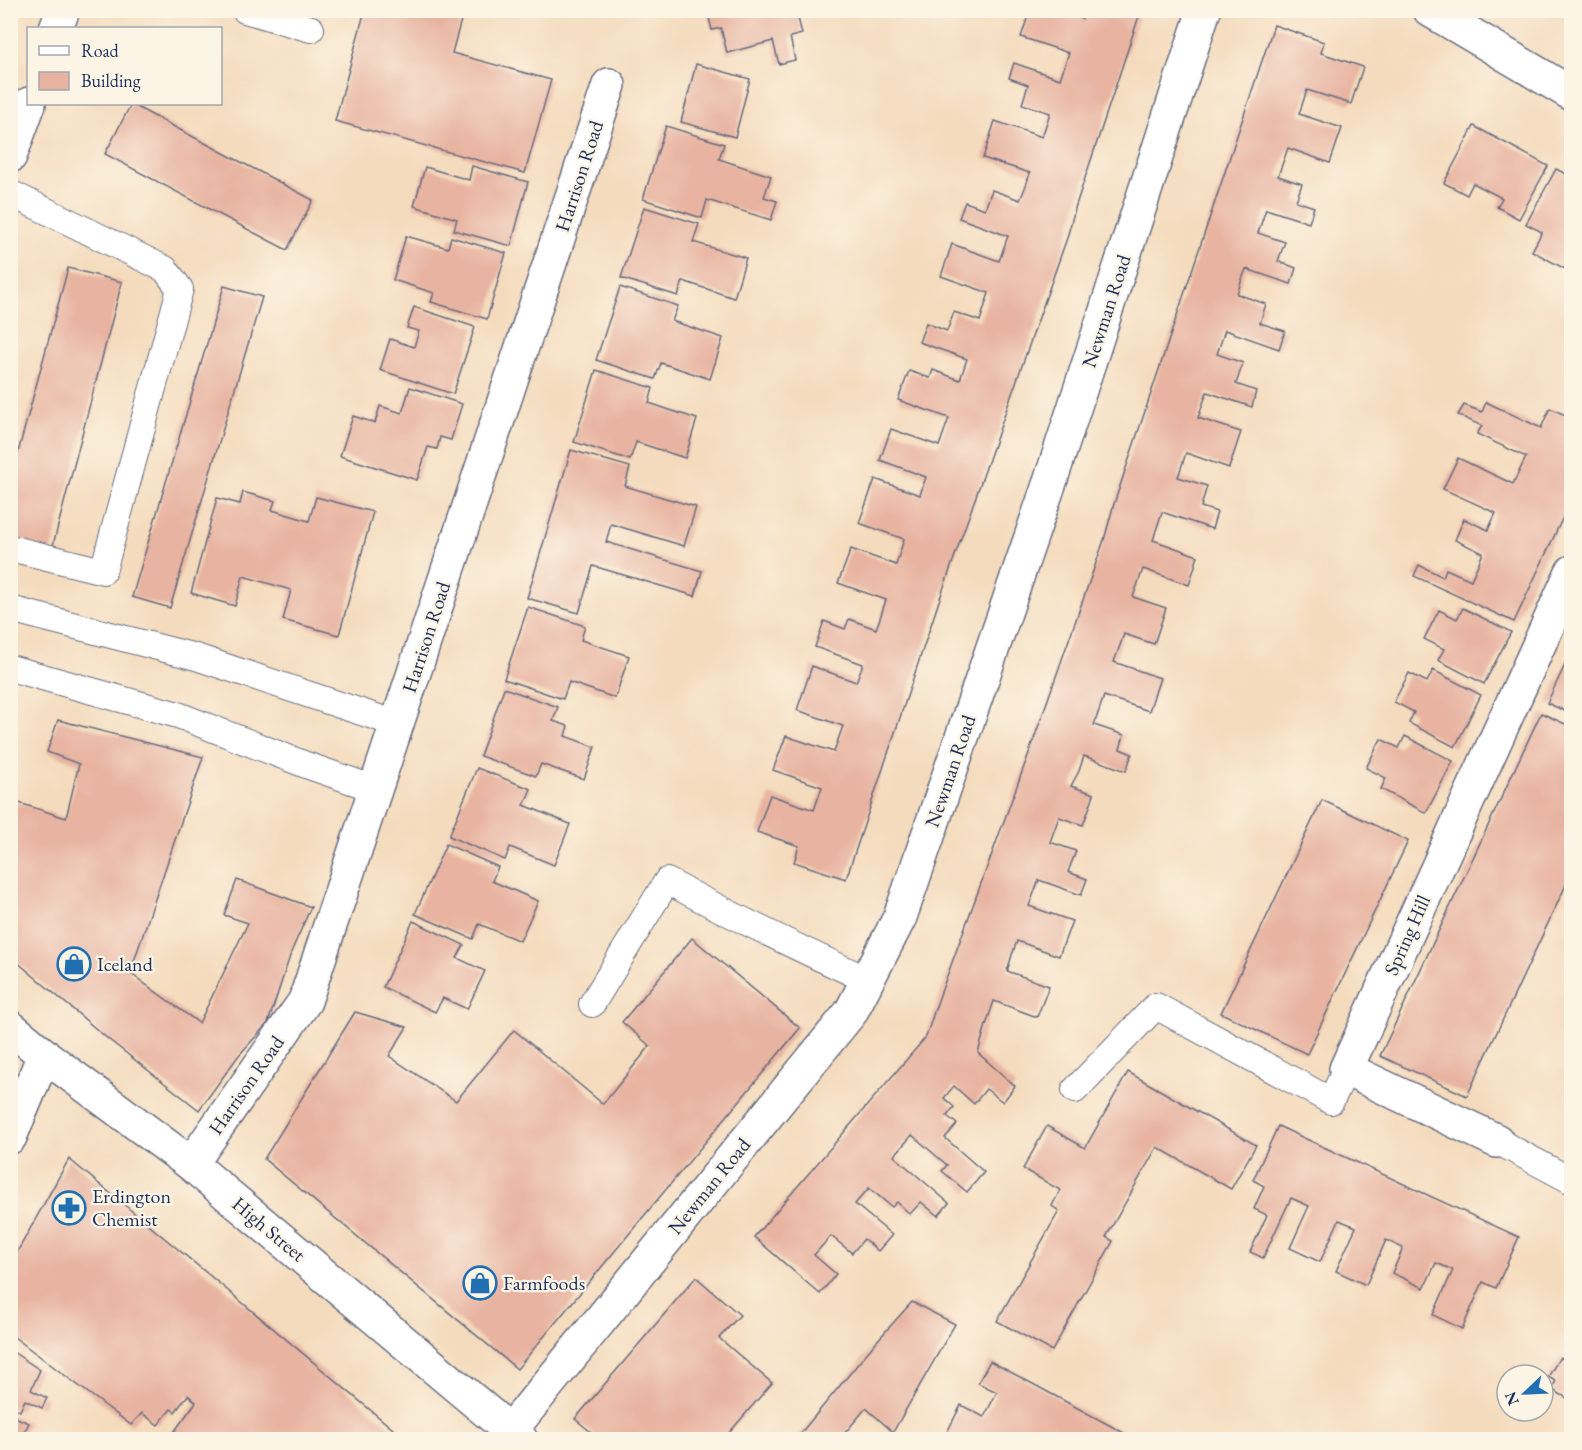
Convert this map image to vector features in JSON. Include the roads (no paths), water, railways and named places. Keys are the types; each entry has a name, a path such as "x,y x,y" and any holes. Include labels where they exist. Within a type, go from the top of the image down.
{"street":[{"path":"56,27 63,10"},
{"name":"Newman Road","path":"515,1435 851,1012 900,917 1052,476 1204,10"},
{"path":"1430,10 1572,94"},
{"name":"Harrison Road","path":"191,1164 305,1001 609,85"},
{"path":"10,156 30,105"},
{"name":"Spring Hill","path":"1346,1069 1572,572"},
{"name":"High Street","path":"10,1027 44,1055 191,1164 515,1435"},
{"path":"10,1137 44,1055"},
{"path":"1346,1069 1497,1141"}],"lane":[{"path":"245,10 311,29"},
{"path":"10,193 165,269 180,289 103,571 10,548"},
{"path":"10,609 196,657 397,724"},
{"path":"10,668 178,715 375,789"},
{"path":"592,1004 667,881 812,955 868,980"},
{"path":"1076,1090 1156,1006 1331,1101 1346,1069"},
{"path":"1497,1141 1572,1181"}],"place":[{"name":"Iceland","path":"74,964"},
{"name":"Erdington Chemist","path":"69,1208"},
{"name":"Farmfoods","path":"480,1283"}]}
